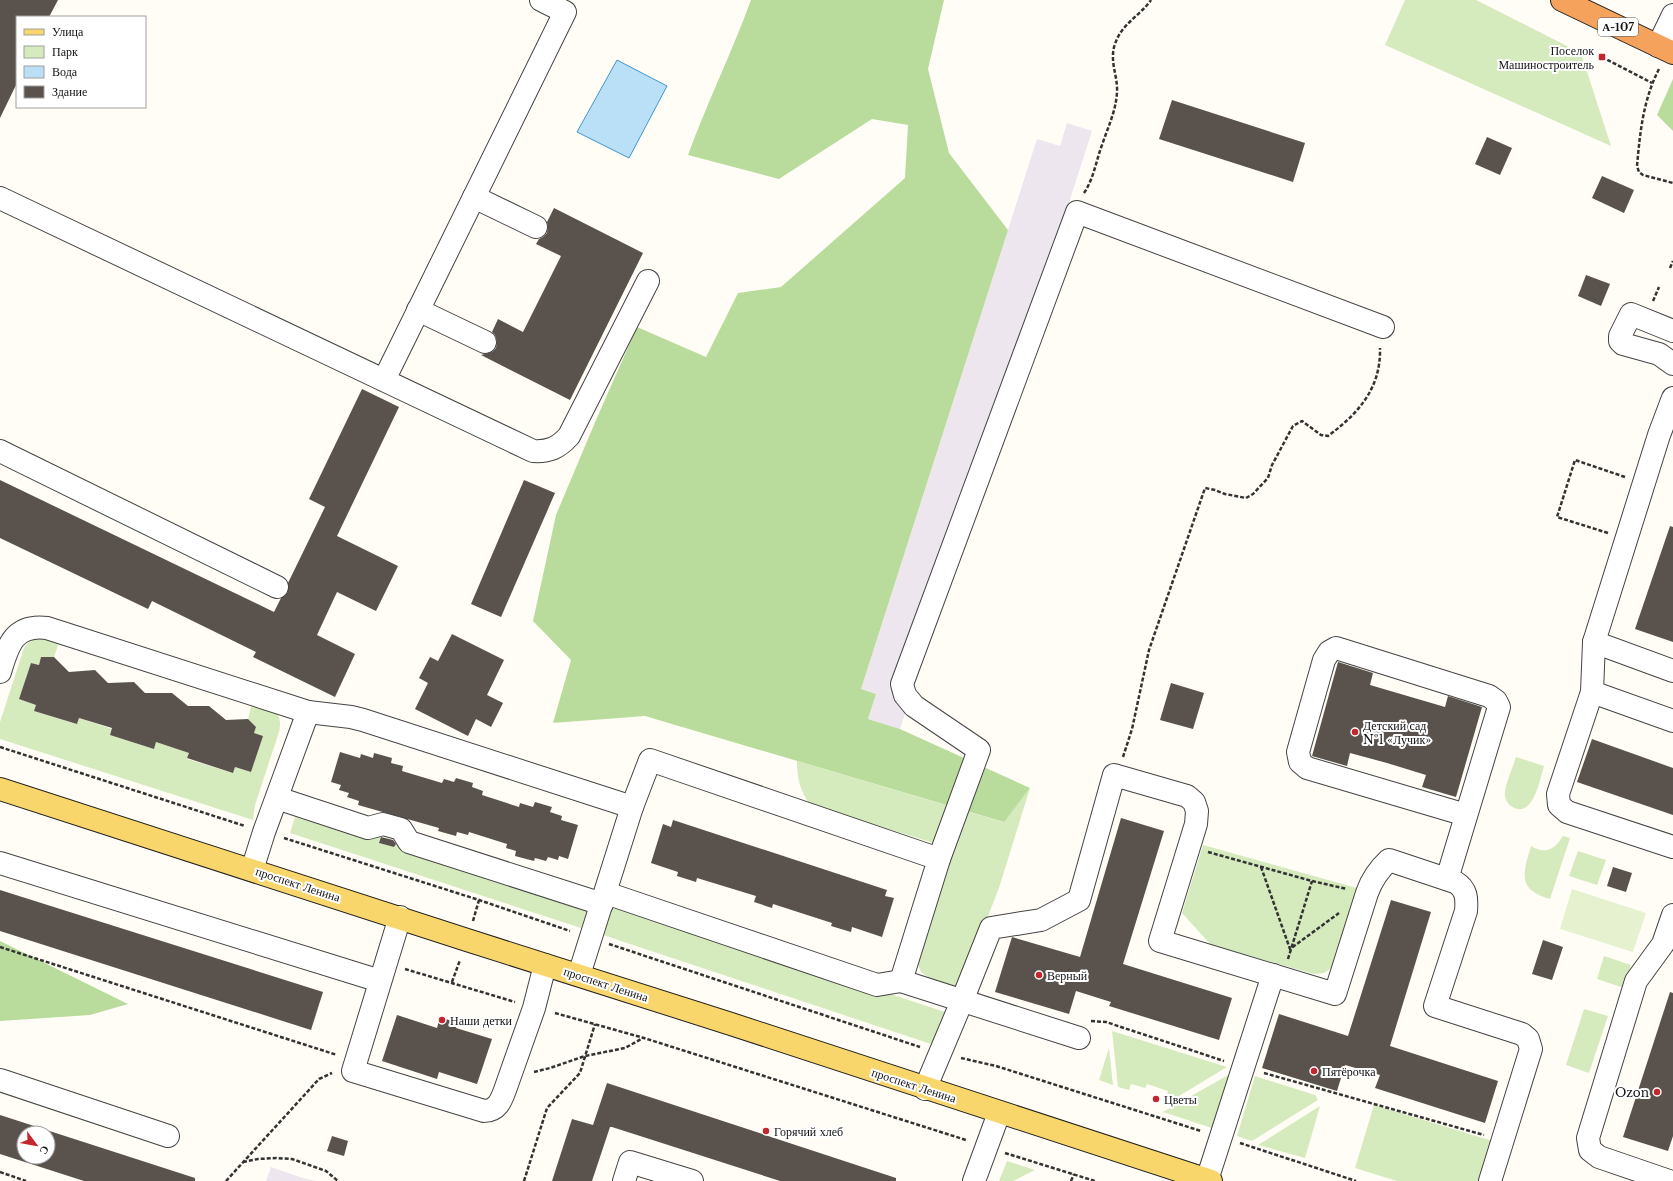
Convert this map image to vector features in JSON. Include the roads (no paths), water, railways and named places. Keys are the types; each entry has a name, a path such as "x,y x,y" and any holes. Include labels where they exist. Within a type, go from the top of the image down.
{"highway":[{"name":"А-107","path":"1562,0 1667,50"}],"main road":[{"name":"проспект Ленина","path":"0,789 579,975 924,1088 1180,1176 1209,1180"}],"lane":[{"path":"384,380 565,12 541,0"},
{"path":"1667,50 1673,15"},
{"path":"474,197 536,227"},
{"path":"0,198 533,451 543,452 552,450 562,444 573,428 648,281"},
{"path":"901,981 940,859 979,750 914,706 905,695 902,684 1077,212 1383,327"},
{"path":"418,310 485,342"},
{"path":"1673,331 1631,314 1620,336 1620,341 1623,344 1659,354 1673,364"},
{"path":"1673,398 1666,438 1644,483 1594,642 1592,692 1558,794 1559,805 1567,812 1673,847"},
{"path":"0,451 277,587"},
{"path":"0,672 8,647 13,640 27,629 36,626 48,628 308,712 357,718 632,807"},
{"path":"1594,642 1673,671"},
{"path":"1447,879 1498,708 1496,701 1489,696 1336,648 1329,652 1324,660 1298,752 1300,762 1307,768 1466,815"},
{"path":"1592,692 1673,721"},
{"path":"252,870 264,832 308,712"},
{"path":"579,975 632,807 650,760 940,859"},
{"path":"924,1088 962,1001 990,928 1041,920 1079,900 1114,775 1190,798 1197,811 1190,846 1160,941 1335,994 1367,893 1377,872 1389,860 1447,879 1461,886 1467,899 1466,911 1435,1006 1522,1034 1528,1039 1530,1049 1490,1181"},
{"path":"277,798 368,828 383,824 401,829 409,842 604,899 877,985 901,981 1079,1038"},
{"path":"0,863 383,972"},
{"path":"1668,1181 1599,1158 1590,1150 1588,1138 1636,981 1668,945 1673,915"},
{"path":"400,918 353,1071 484,1111 490,1111 495,1108 501,1100 534,1008 545,965"},
{"path":"1209,1180 1222,1138 1278,977"},
{"path":"0,1080 168,1136"},
{"path":"974,1181 999,1113"},
{"path":"624,1181 630,1162 692,1181"}],"water":[{"path":"617,60 667,86 629,158 577,132"}],"place":[{"name":"Поселок Машиностроитель","path":"1602,57"},
{"name":"Детский сад №1 «Лучик»","path":"1355,732"},
{"name":"Верный","path":"1039,975"},
{"name":"Наши детки","path":"442,1020"},
{"name":"Пятёрочка","path":"1314,1071"},
{"name":"Ozon","path":"1657,1092"},
{"name":"Цветы","path":"1156,1099"},
{"name":"Горячий хлеб","path":"766,1131"}]}
